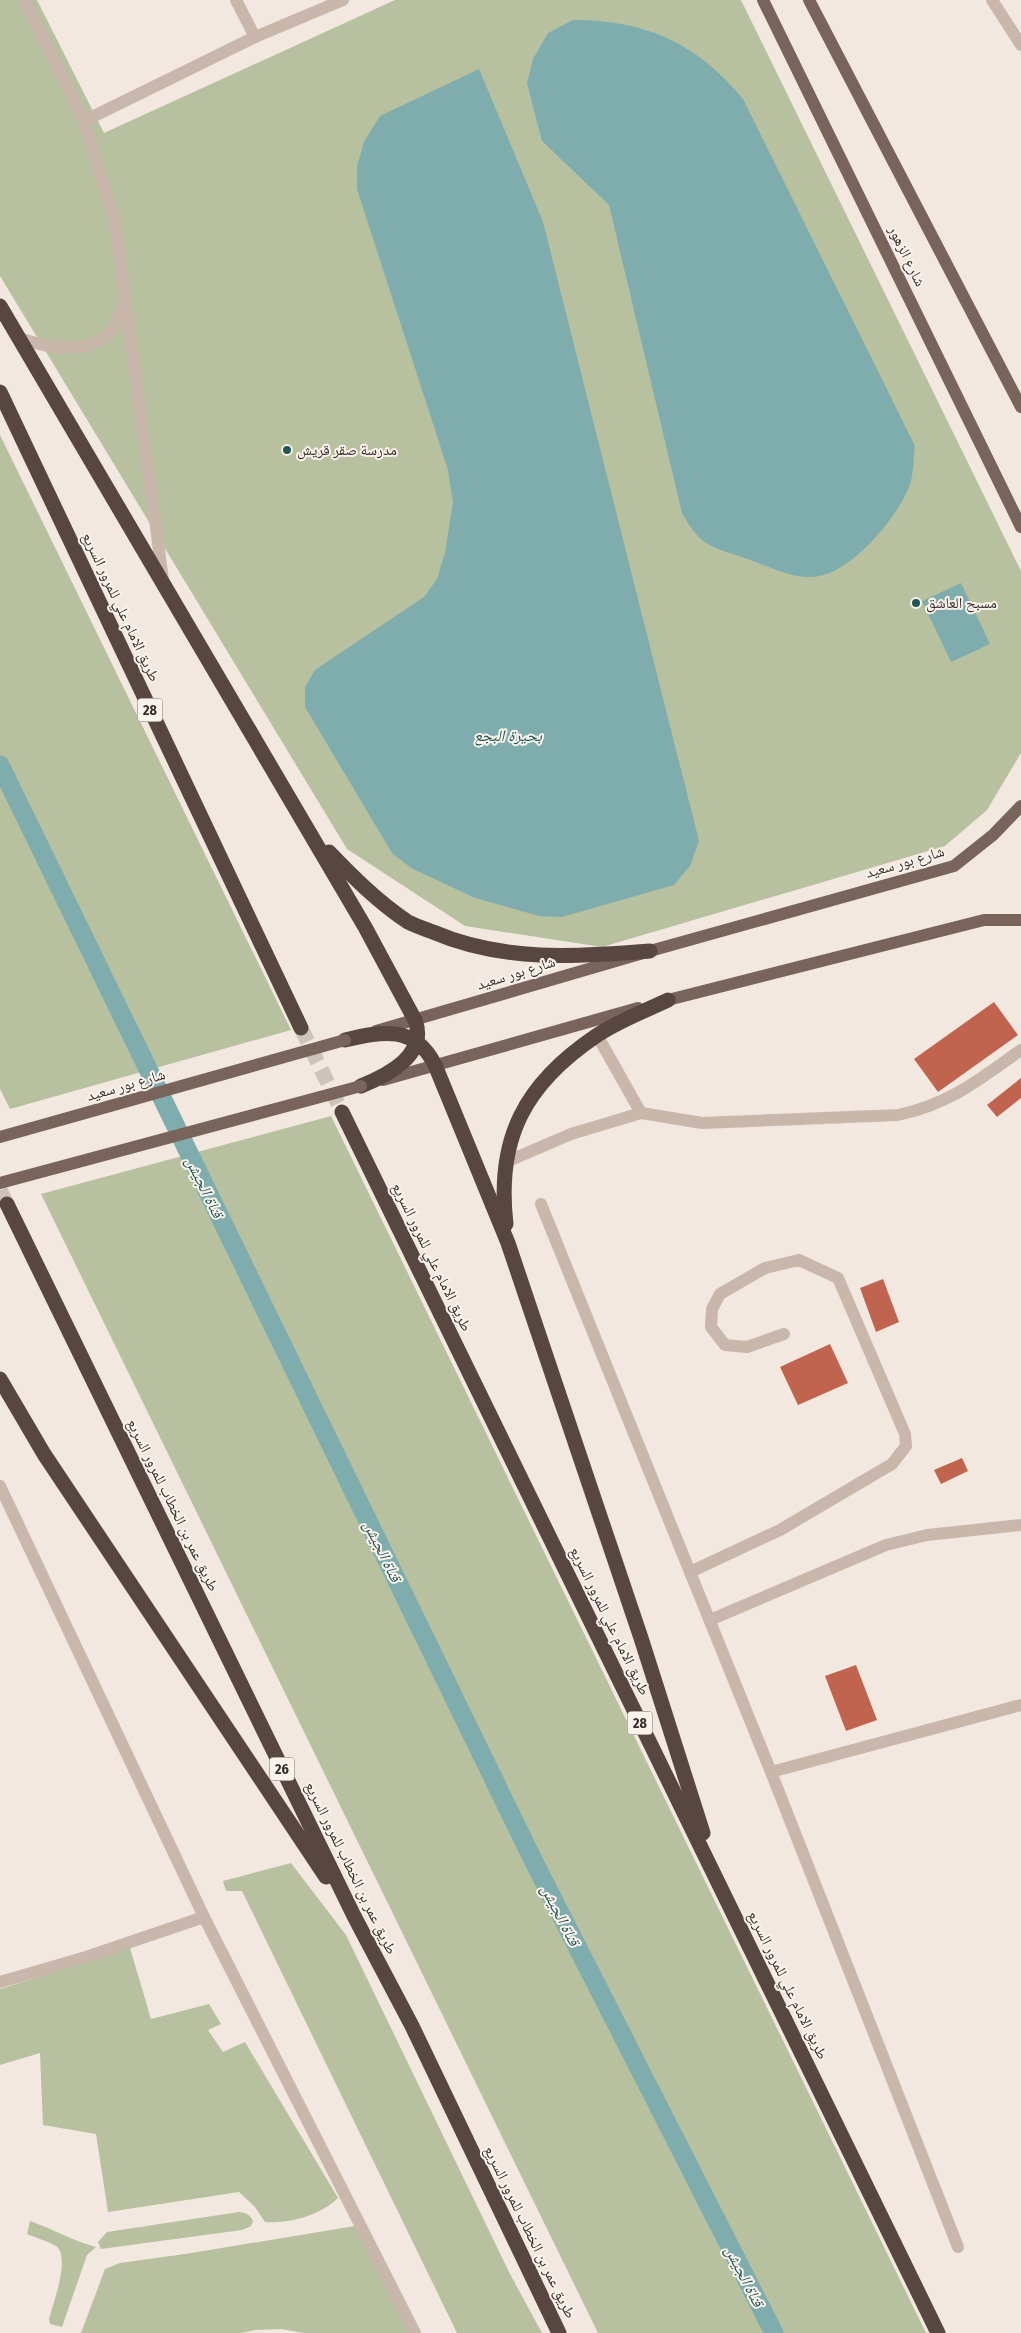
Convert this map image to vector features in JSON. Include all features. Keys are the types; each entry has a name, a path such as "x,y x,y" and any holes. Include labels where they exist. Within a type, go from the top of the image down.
{"highway":[{"path":"0,306 310,832 365,927 415,1020 419,1031 414,1048 394,1070 361,1086"},
{"name":"طريق الامام علي للمرور السريع","path":"0,392 301,1028"},
{"path":"310,832 378,900 410,923 451,940 530,955 574,957 650,951"},
{"path":"508,1243 504,1206 506,1162 512,1133 522,1109 557,1068 597,1035 668,1000"},
{"path":"345,1040 399,1030 414,1048"},
{"path":"414,1048 426,1048 435,1065 508,1243 641,1638 718,1882"},
{"name":"طريق الامام علي للمرور السريع","path":"342,1112 938,2333"},
{"name":"طريق عمر بن الخطاب للمرور السريع","path":"7,1204 354,1916 412,2026 559,2333"},
{"path":"0,1379 44,1454 354,1916"}],"main road":[{"name":"شارع الزهور","path":"763,0 1021,527"},
{"name":"شارع الزهور","path":"809,0 1021,407"},
{"name":"شارع بور سعيد","path":"399,1030 415,1020 650,951 954,866 993,835 1021,806"},
{"path":"0,1183 361,1086 668,1000 984,920 1021,920"},
{"name":"شارع بور سعيد","path":"0,1137 345,1040"}],"street":[{"path":"24,0 84,122 115,222 163,585"},
{"path":"236,0 255,37"},
{"path":"84,122 255,37 343,0"},
{"path":"992,0 1021,45"},
{"path":"19,338 60,348 94,342 109,333 126,301"},
{"path":"597,1035 642,1113"},
{"path":"506,1162 572,1134 642,1113 702,1123 898,1115 921,1110 955,1096 1021,1050"},
{"path":"541,1204 771,1772 958,2247"},
{"path":"690,1572 780,1530 872,1477 892,1464 906,1446 905,1434 838,1278 799,1260 765,1268 720,1294 712,1309 711,1328 725,1345 746,1347 784,1334"},
{"path":"0,1486 204,1917 415,2333"},
{"path":"710,1620 886,1545 928,1535 1021,1525"},
{"path":"771,1772 1021,1705"},
{"path":"0,1982 86,1957 204,1917"}],"green space":[{"path":"0,0 37,0 104,133 395,0 741,0 1021,571 1021,753 987,810 945,846 602,947 465,926 347,849 0,276"},
{"path":"0,435 291,1030 10,1109 0,1089"},
{"path":"331,1116 926,2333 598,2333 41,1194"},
{"path":"291,1863 346,1935 510,2274 542,2333 457,2333 242,1891 226,1891 223,1881"},
{"path":"130,1948 151,2019 209,2004 221,2024 208,2030 223,2052 245,2042 338,2198 331,2204 314,2214 294,2220 274,2222 265,2222 255,2207 239,2192 108,2212 96,2134 43,2125 40,2053 0,2065 0,1989"},
{"path":"239,2212 251,2217 253,2221 251,2226 242,2230 101,2249 98,2242 107,2232"},
{"path":"30,2221 79,2242 96,2247 87,2255 62,2327 50,2324 49,2319 60,2281 62,2260 60,2251 53,2244 27,2234"},
{"path":"355,2226 416,2333 304,2333 281,2329 255,2330 241,2333 81,2333 105,2269 120,2263"}],"water":[{"path":"573,20 623,24 668,38 688,49 707,63 743,99 915,446 911,482 903,500 883,529 842,567 827,574 813,577 788,574 709,545 695,533 682,513 609,205 542,141 527,83 533,59 548,33"},
{"name":"بحيرة البجع","path":"479,69 543,222 699,841 690,866 674,885 562,917 539,916 475,898 411,868 392,853 305,707 305,687 315,670 424,597 437,579 445,553 453,502 448,470 357,189 357,166 364,142 380,116"},
{"path":"961,583 990,644 951,662 922,601"}],"building":[{"path":"994,1002 1018,1035 938,1092 914,1059"},
{"path":"1021,1078 1021,1098 997,1117 987,1105"},
{"path":"883,1279 899,1322 876,1332 860,1288"},
{"path":"830,1344 848,1383 798,1405 780,1367"},
{"path":"962,1458 968,1471 941,1484 934,1470"},
{"path":"856,1665 877,1720 846,1731 825,1676"}],"waterway":[{"name":"قناة الجيش","path":"0,765 534,1862 774,2333"}],"tunnel":[{"path":"301,1028 342,1112"},
{"path":"0,1190 7,1204"}],"place":[{"name":"مدرسة صقر قريش","path":"287,450"},
{"name":"مسبح العاشق","path":"916,603"}]}
